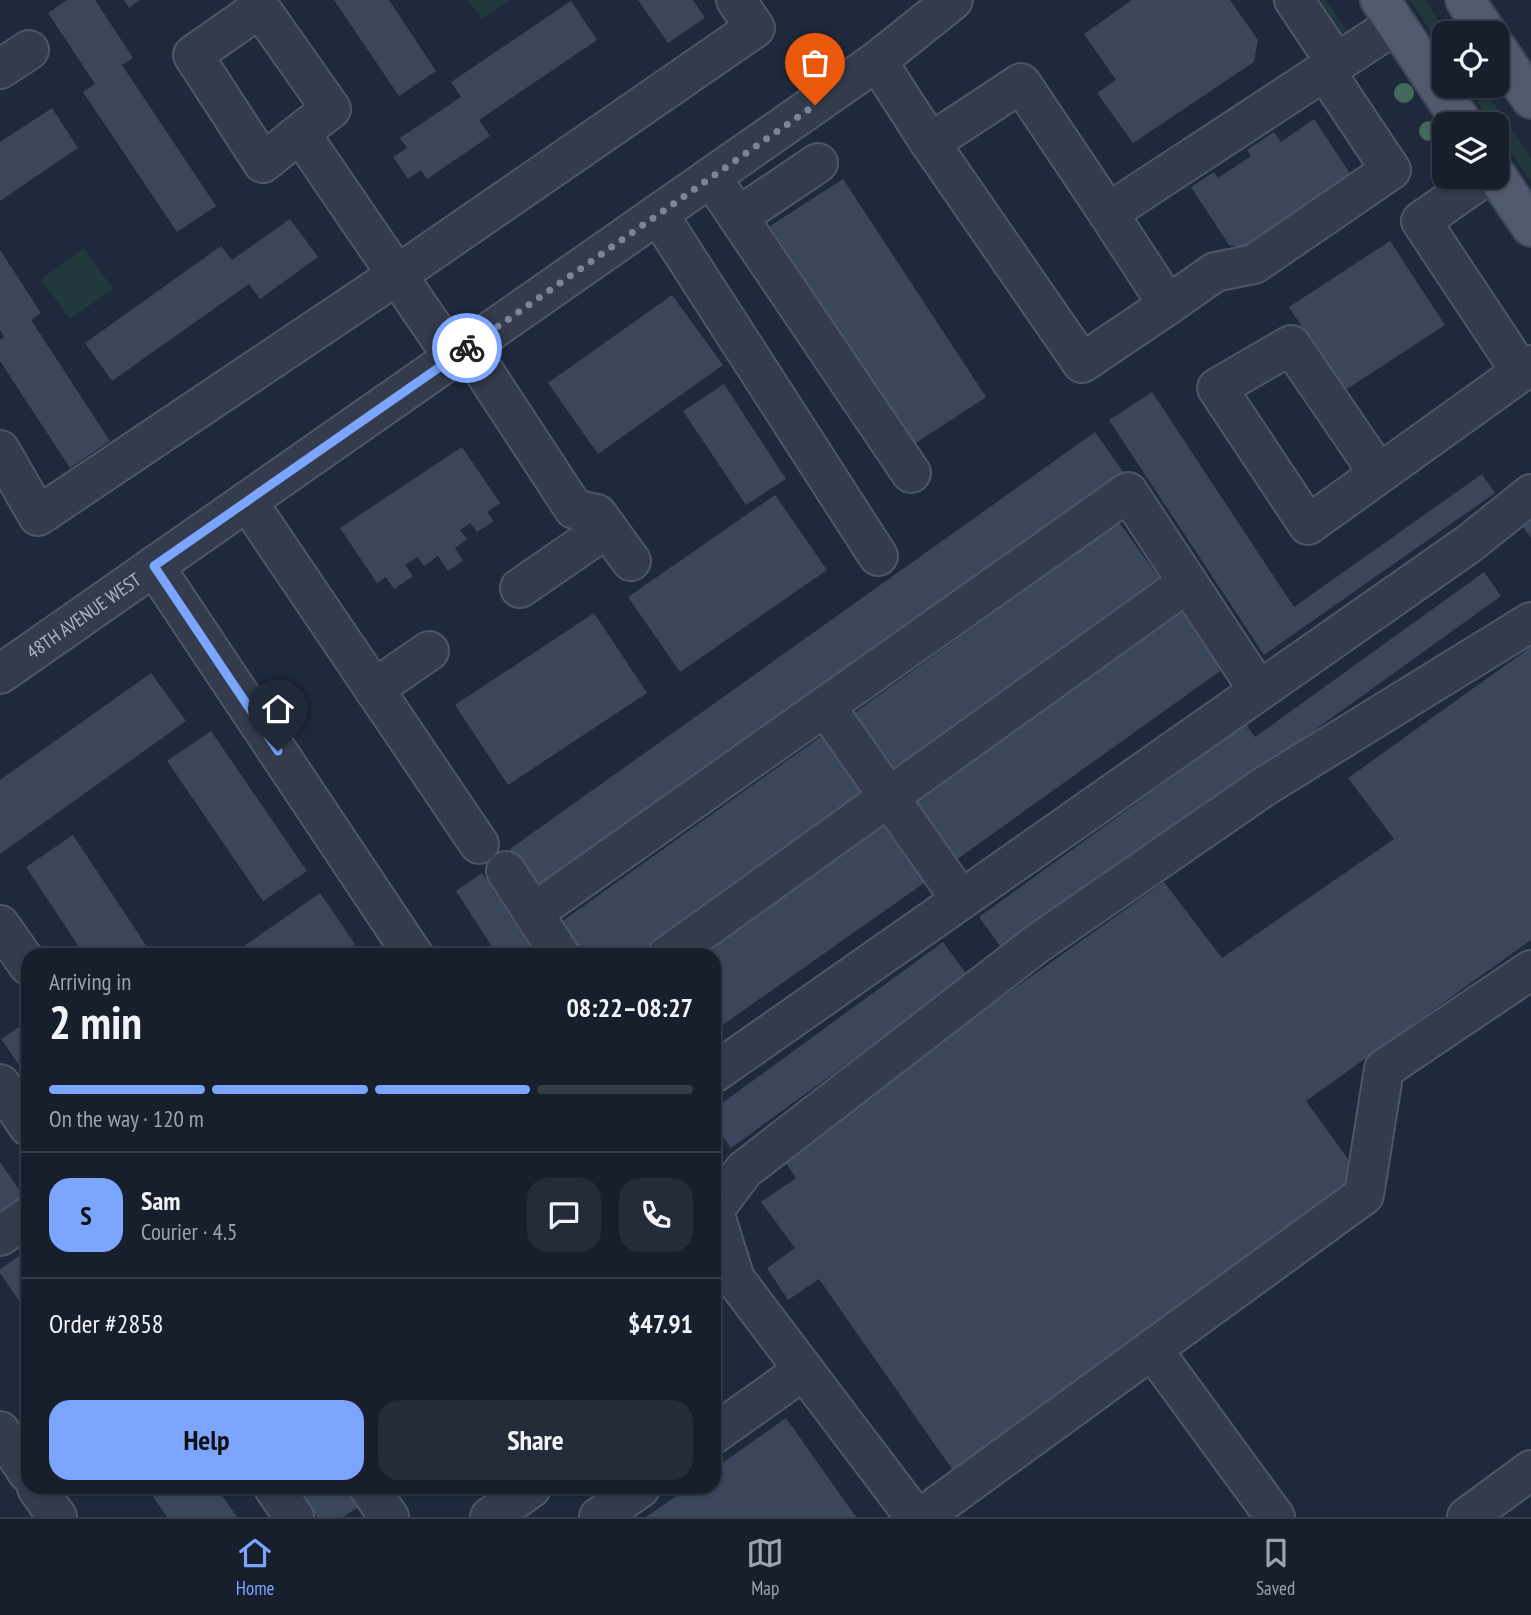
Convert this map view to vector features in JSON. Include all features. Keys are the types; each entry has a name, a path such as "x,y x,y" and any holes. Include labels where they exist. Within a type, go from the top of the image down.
{"main road":[{"path":"1465,0 1479,21"},
{"path":"1388,12 1454,112"},
{"path":"1509,66 1531,99"},
{"path":"1505,189 1531,227"}],"street":[{"path":"0,450 38,516 397,275 755,28 736,0"},
{"name":"48TH AVENUE WEST","path":"0,674 877,61 953,0"},
{"path":"877,61 930,143 1082,363 1215,272 1254,264 1391,170 1294,0"},
{"path":"1108,213 1331,67 1388,12"},
{"path":"930,143 1021,83 1168,306"},
{"path":"300,133 397,275 461,352 574,509 597,514 631,561"},
{"path":"738,217 818,163"},
{"path":"711,177 911,473"},
{"path":"1379,474 1291,345 1217,388 1308,525 1526,369 1421,221 1467,189"},
{"path":"659,214 878,556"},
{"path":"533,913 1128,492 1259,691"},
{"path":"721,1068 1470,543 1531,494"},
{"path":"247,501 479,844"},
{"path":"520,588 607,528"},
{"path":"154,566 406,948"},
{"path":"678,948 1188,583"},
{"path":"721,1201 744,1170 1038,943 1265,786 1531,622"},
{"path":"374,689 429,651"},
{"path":"825,706 961,900"},
{"path":"506,871 556,948"},
{"path":"0,925 21,955"},
{"path":"922,1517 1364,1195 1384,1069 1531,970"},
{"path":"0,1084 21,1116"},
{"path":"0,1236 21,1222"},
{"path":"721,1234 735,1279 915,1517"},
{"path":"1152,1349 1275,1517"},
{"path":"721,1429 804,1370"},
{"path":"0,1431 21,1462"},
{"path":"1471,1516 1531,1470"},
{"path":"41,1494 57,1517"},
{"path":"278,1494 294,1517"},
{"path":"373,1494 389,1517"},
{"path":"490,1517 523,1494"},
{"path":"598,1517 631,1494"}],"green space":[{"path":"468,0 510,0 482,19"},
{"path":"1320,0 1326,0 1347,32 1341,31"},
{"path":"1410,0 1425,0 1439,21 1432,21 1432,33"},
{"path":"1475,98 1490,98 1499,112 1484,112"},
{"path":"1509,126 1531,159 1531,182 1509,149"},
{"path":"84,248 113,289 70,319 41,279"}],"building":[{"path":"67,0 95,0 133,58 122,65 216,206 177,232 83,92 95,84 48,13"},
{"path":"124,0 140,0 129,8"},
{"path":"334,0 389,0 436,71 399,96"},
{"path":"638,0 693,0 705,18 668,43"},
{"path":"1132,0 1230,0 1258,40 1254,62 1133,143 1097,93 1116,80 1084,34"},
{"path":"571,1 597,40 479,120 490,136 427,179 421,170 408,179 393,157 407,148 400,138 461,97 451,82"},
{"path":"52,108 78,148 0,201 0,142"},
{"path":"1314,119 1351,175 1244,247 1229,245 1191,187 1214,172 1218,178 1251,156 1247,150 1274,132 1281,142"},
{"path":"843,179 986,397 913,445 770,226"},
{"path":"290,219 318,257 260,299 249,284 112,381 85,343 221,246 232,260"},
{"path":"1390,241 1445,325 1344,391 1289,307"},
{"path":"0,250 41,313 31,320 110,441 70,468 0,361 0,340 4,337 0,330"},
{"path":"672,295 723,365 598,454 548,383"},
{"path":"724,384 786,479 746,505 683,411"},
{"path":"1152,392 1294,607 1482,474 1495,493 1264,655 1109,420"},
{"path":"1095,432 1124,473 538,890 510,849"},
{"path":"462,447 500,503 487,512 494,521 477,532 470,523 460,530 467,539 455,548 463,561 448,571 438,556 424,566 418,557 405,565 413,576 394,589 386,577 377,583 340,528"},
{"path":"775,495 827,570 680,672 628,597"},
{"path":"1531,521 1531,538 1523,527"},
{"path":"1119,522 1162,582 896,773 853,714"},
{"path":"1484,572 1501,596 1005,953 979,917 1246,724 1255,737"},
{"path":"1180,609 1223,669 956,860 913,800"},
{"path":"594,613 647,693 508,785 455,705"},
{"path":"1531,647 1531,940 1306,1101 1361,1177 954,1472 819,1279 788,1300 767,1268 795,1248 761,1202 796,1178 780,1155 1164,882 1222,958 1394,839 1348,778"},
{"path":"151,673 186,721 0,854 0,780"},
{"path":"211,731 307,871 263,901 167,761"},
{"path":"823,735 866,794 651,948 579,948 561,922"},
{"path":"886,823 927,881 721,1026 721,948 709,948"},
{"path":"73,835 148,948 80,948 26,867"},
{"path":"482,873 531,948 493,948 456,891"},
{"path":"320,893 355,944 350,948 241,948"},
{"path":"943,942 968,976 731,1148 721,1134 721,1104"},
{"path":"21,1026 21,1068 1,1039"},
{"path":"0,1162 21,1192 21,1205 0,1219"},
{"path":"21,1255 21,1304 0,1273 0,1269"},
{"path":"786,1418 856,1517 646,1517 679,1494 721,1494 721,1464"},
{"path":"151,1494 221,1494 237,1517 167,1517"},
{"path":"301,1494 361,1494 366,1502 343,1517 317,1517"}],"way so far":[{"path":"467,348 815,105"}],"route":[{"path":"278,751 154,566 467,348"}]}
